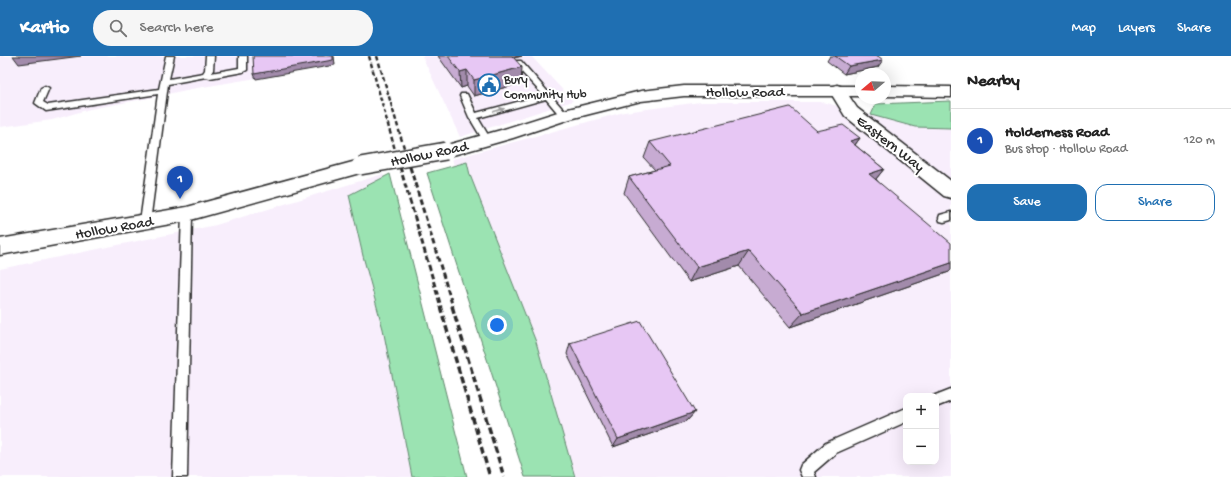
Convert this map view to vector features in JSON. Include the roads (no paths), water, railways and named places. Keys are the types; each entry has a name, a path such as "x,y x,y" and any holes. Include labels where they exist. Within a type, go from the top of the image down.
{"street":[{"name":"Eastern Way","path":"837,90 851,112 951,191"},
{"name":"Hollow Road","path":"0,247 186,214 360,166 446,151 487,140 564,115 641,96 676,92 855,91"},
{"path":"891,91 951,92"}],"lane":[{"path":"145,222 164,86 170,56"},
{"path":"206,75 209,70 210,56"},
{"path":"45,88 39,102 46,108 164,86 206,75 210,76 243,70 243,56"},
{"path":"518,63 564,115"},
{"path":"464,96 473,117 487,140"},
{"path":"473,117 548,96"},
{"path":"180,477 186,214"},
{"path":"939,400 951,395"},
{"path":"809,477 806,470 831,448 903,416"}],"railway":[{"path":"369,56 400,168"},
{"path":"377,56 410,168"},
{"path":"400,167 441,307"},
{"path":"410,167 453,307"},
{"path":"440,306 490,477"},
{"path":"452,306 504,477"}],"place":[{"name":"Bury Community Hub","path":"489,85"},
{"name":"Holderness Road","path":"180,199"}]}
